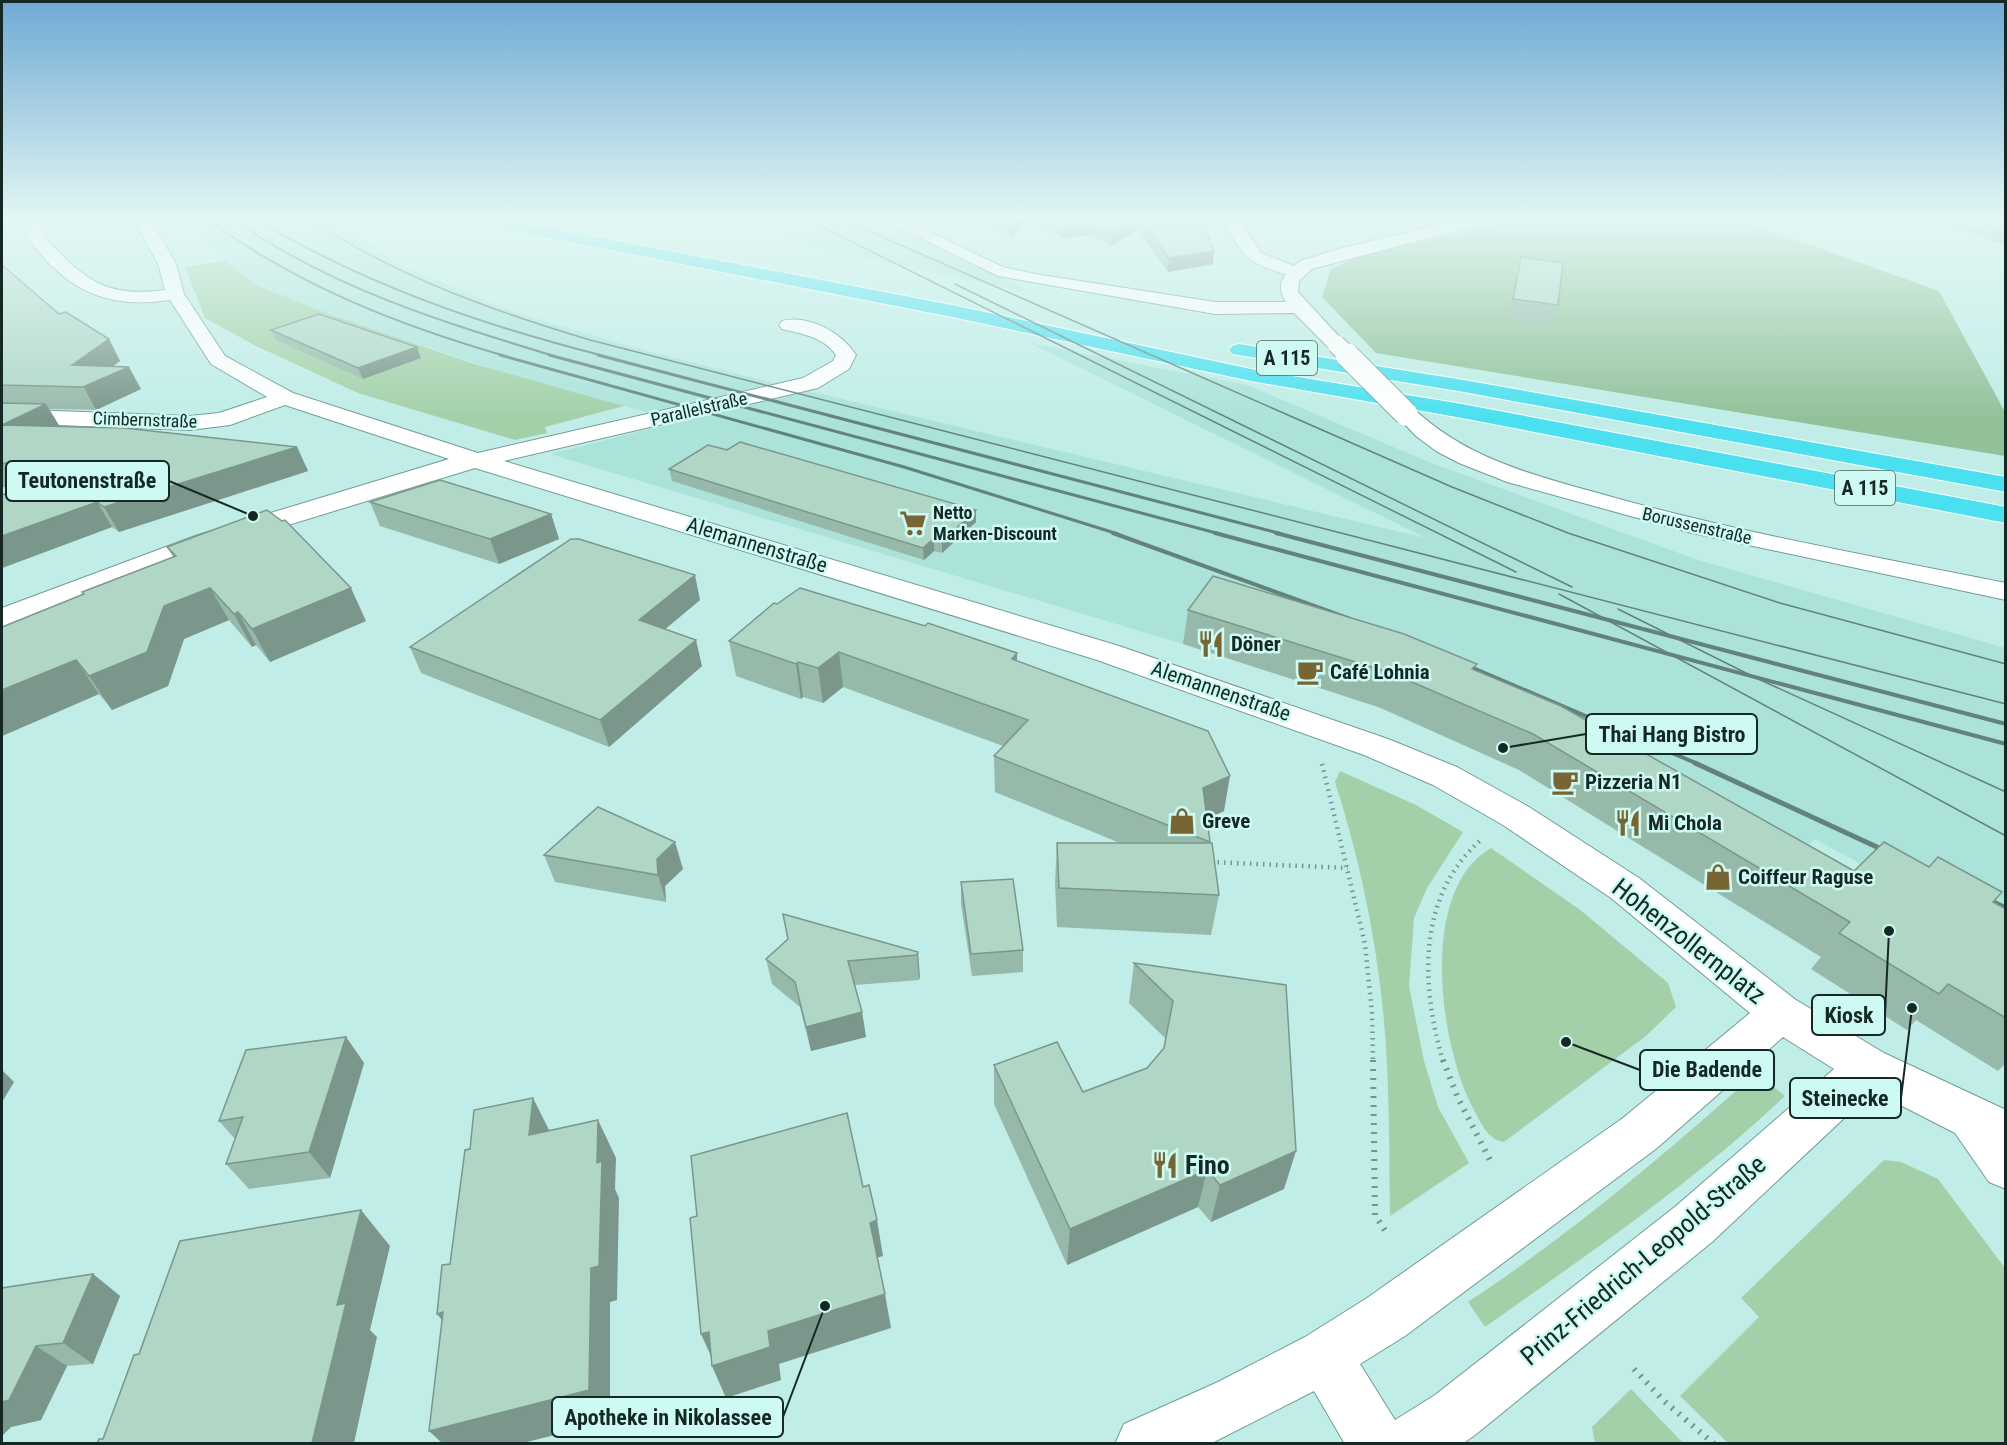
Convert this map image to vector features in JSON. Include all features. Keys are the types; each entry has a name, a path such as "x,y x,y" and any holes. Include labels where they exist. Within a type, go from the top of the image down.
{"highway":[{"name":"A 115","path":"820,285 957,312 1251,375 1724,460 2006,515"},
{"path":"917,285 1131,329"},
{"name":"A 115","path":"1223,346 1464,386 2006,485"},
{"path":"1464,386 1514,387 1632,404 2006,467"},
{"path":"1724,460 1840,495 2006,530"}],"street":[{"path":"93,285 105,294 153,297 175,294"},
{"name":"Alemannenstraße","path":"173,285 175,294 218,360 285,398 477,460 1108,653 1376,747"},
{"path":"1077,285 1215,308 1262,309 1299,306"},
{"path":"1290,285 1289,292 1299,306"},
{"name":"Borussenstraße","path":"1299,306 1420,430 1464,457 1520,478 1704,529 2006,592"},
{"name":"Parallelstraße","path":"477,460 810,383 842,365 846,356 841,345 831,338 789,325"},
{"name":"Cimbernstraße","path":"2,416 190,423 222,420 285,398"},
{"path":"2,618 217,538 357,493 477,460"},
{"name":"Hohenzollernplatz","path":"1376,747 1444,776 1516,816 1625,888 1781,1013 1868,1067 1988,1125"},
{"path":"1144,1443 1238,1402 1324,1356 1424,1290 1640,1133 1781,1013"},
{"name":"Prinz-Friedrich-Leopold-Straße","path":"1410,1443 1455,1415 1694,1224 1868,1067"},
{"path":"1988,1125 2006,1166"},
{"path":"1324,1356 1377,1443"}],"path":[{"path":"1324,759 1322,765 1325,781 1365,944 1372,1013 1376,1215 1386,1232"},
{"path":"1485,837 1455,870 1436,907 1428,940 1426,982 1432,1021 1448,1078 1492,1164"},
{"path":"1202,861 1348,868"},
{"path":"1634,1368 1664,1401 1714,1443"}],"shaded area":[{"path":"192,285 257,285 321,311 474,364 624,406 545,427 547,433 515,440 358,393 254,345 205,318"},
{"path":"257,285 450,285 508,310 635,348 774,383 653,414 498,371 321,311"},
{"path":"996,285 1017,285 1033,293"},
{"path":"1326,285 1923,285 1939,291 2005,412 2005,456 1376,353 1322,297"},
{"path":"1030,343 1247,385 1429,462 1698,560 2005,648 2005,943 1815,839 1744,910 1519,770 1371,704 1183,644 550,454 804,390 1426,538"},
{"path":"1340,771 1416,805 1463,832 1427,888 1414,918 1409,986 1424,1061 1438,1107 1469,1163 1390,1216 1388,1082 1382,1001 1375,946 1364,891 1335,782"},
{"path":"1491,848 1579,909 1668,983 1676,1007 1646,1036 1504,1142 1498,1141 1486,1130 1462,1083 1452,1049 1445,1011 1442,972 1444,933 1452,898 1468,869"},
{"path":"1756,1073 1785,1096 1714,1159 1677,1188 1485,1327 1468,1302 1544,1249 1616,1193"},
{"path":"1884,1160 1901,1162 1938,1179 2005,1268 2005,1443 1728,1443 1680,1396 1759,1317 1741,1298"},
{"path":"1631,1389 1683,1443 1595,1443 1592,1427"}],"building":[{"path":"2,285 26,285 59,314 66,312 109,339 72,365 129,367 83,387 2,385"},
{"path":"1516,285 1560,285 1558,305 1513,299"},
{"path":"319,314 417,347 358,368 271,330"},
{"path":"2,403 46,404 2,425"},
{"path":"2,425 124,428 297,447 104,507 97,502 2,536 2,495 91,465 2,463"},
{"path":"740,442 976,510 942,541 934,538 923,548 669,469 708,445 727,450"},
{"path":"440,480 551,514 490,539 370,502"},
{"path":"267,510 282,521 285,520 351,588 252,629 238,612 234,614 210,588 164,606 147,652 89,676 76,660 2,690 2,627 84,594 82,592 176,556 167,547"},
{"path":"571,539 579,539 695,575 639,620 696,640 600,720 410,647"},
{"path":"1213,576 1404,634 1477,664 1472,669 1561,706 1854,871 1884,842 1929,867 1938,857 2002,892 1993,902 2006,909 2006,1018 1948,984 1939,994 1839,933 1850,922 1533,734 1391,673 1188,610"},
{"path":"800,588 925,626 928,623 1017,653 1012,659 1208,731 1230,776 1203,788 1210,842 994,756 1028,720 839,652 818,668 798,662 796,664 729,641 774,603 777,604"},
{"path":"598,807 675,842 657,859 658,875 544,855"},
{"path":"1057,843 1212,843 1219,895 1059,888"},
{"path":"1013,879 1023,950 971,954 961,882"},
{"path":"783,914 918,952 917,955 848,961 862,1012 806,1027 795,982 766,959 788,939"},
{"path":"1134,963 1286,985 1296,1151 1220,1185 1207,1170 1070,1229 994,1065 1057,1042 1083,1092 1147,1068 1164,1048 1173,1001"},
{"path":"346,1037 309,1152 226,1164 243,1117 219,1121 246,1050"},
{"path":"533,1098 529,1135 598,1120 597,1163 602,1161 599,1266 591,1268 589,1390 429,1431 443,1312 437,1314 442,1265 450,1264 465,1150 470,1149 474,1110"},
{"path":"847,1113 863,1187 869,1185 877,1220 870,1223 885,1294 768,1331 770,1347 712,1366 709,1332 701,1334 690,1218 697,1216 691,1156"},
{"path":"361,1210 337,1305 346,1303 312,1443 97,1443 99,1439 103,1439 134,1355 139,1354 180,1241"},
{"path":"93,1274 63,1343 36,1346 9,1400 2,1402 2,1288"}],"tram line":[{"path":"434,285 480,304 590,340 2006,704"},
{"path":"940,285 1516,572"},
{"path":"958,285 1572,587"},
{"path":"993,285 1452,487 1568,533 1780,603 2006,664"},
{"path":"1559,594 2006,836"},
{"path":"1618,609 1756,678 2006,792"}],"railway":[{"path":"316,285 386,316 505,356"},
{"path":"353,285 469,330 554,356"},
{"path":"388,285 513,331 604,356"},
{"path":"500,355 904,467 1118,534"},
{"path":"549,355 1220,534"},
{"path":"598,355 1282,534"},
{"path":"1113,533 1350,619"},
{"path":"1215,533 2006,744"},
{"path":"1276,533 2006,724"},
{"path":"1459,662 1698,764"},
{"path":"1695,763 1892,854"},
{"path":"1979,895 2006,908"}],"place":[{"name":"Teutonenstraße","path":"253,516"},
{"name":"Netto Marken-Discount","path":"913,523"},
{"name":"Döner","path":"1211,644"},
{"name":"Café Lohnia","path":"1310,672"},
{"name":"Thai Hang Bistro","path":"1503,748"},
{"name":"Pizzeria N1","path":"1565,782"},
{"name":"Greve","path":"1182,821"},
{"name":"Mi Chola","path":"1628,823"},
{"name":"Coiffeur Raguse","path":"1718,877"},
{"name":"Kiosk","path":"1889,931"},
{"name":"Steinecke","path":"1912,1008"},
{"name":"Die Badende","path":"1566,1042"},
{"name":"Fino","path":"1165,1165"},
{"name":"Apotheke in Nikolassee","path":"825,1306"}]}
